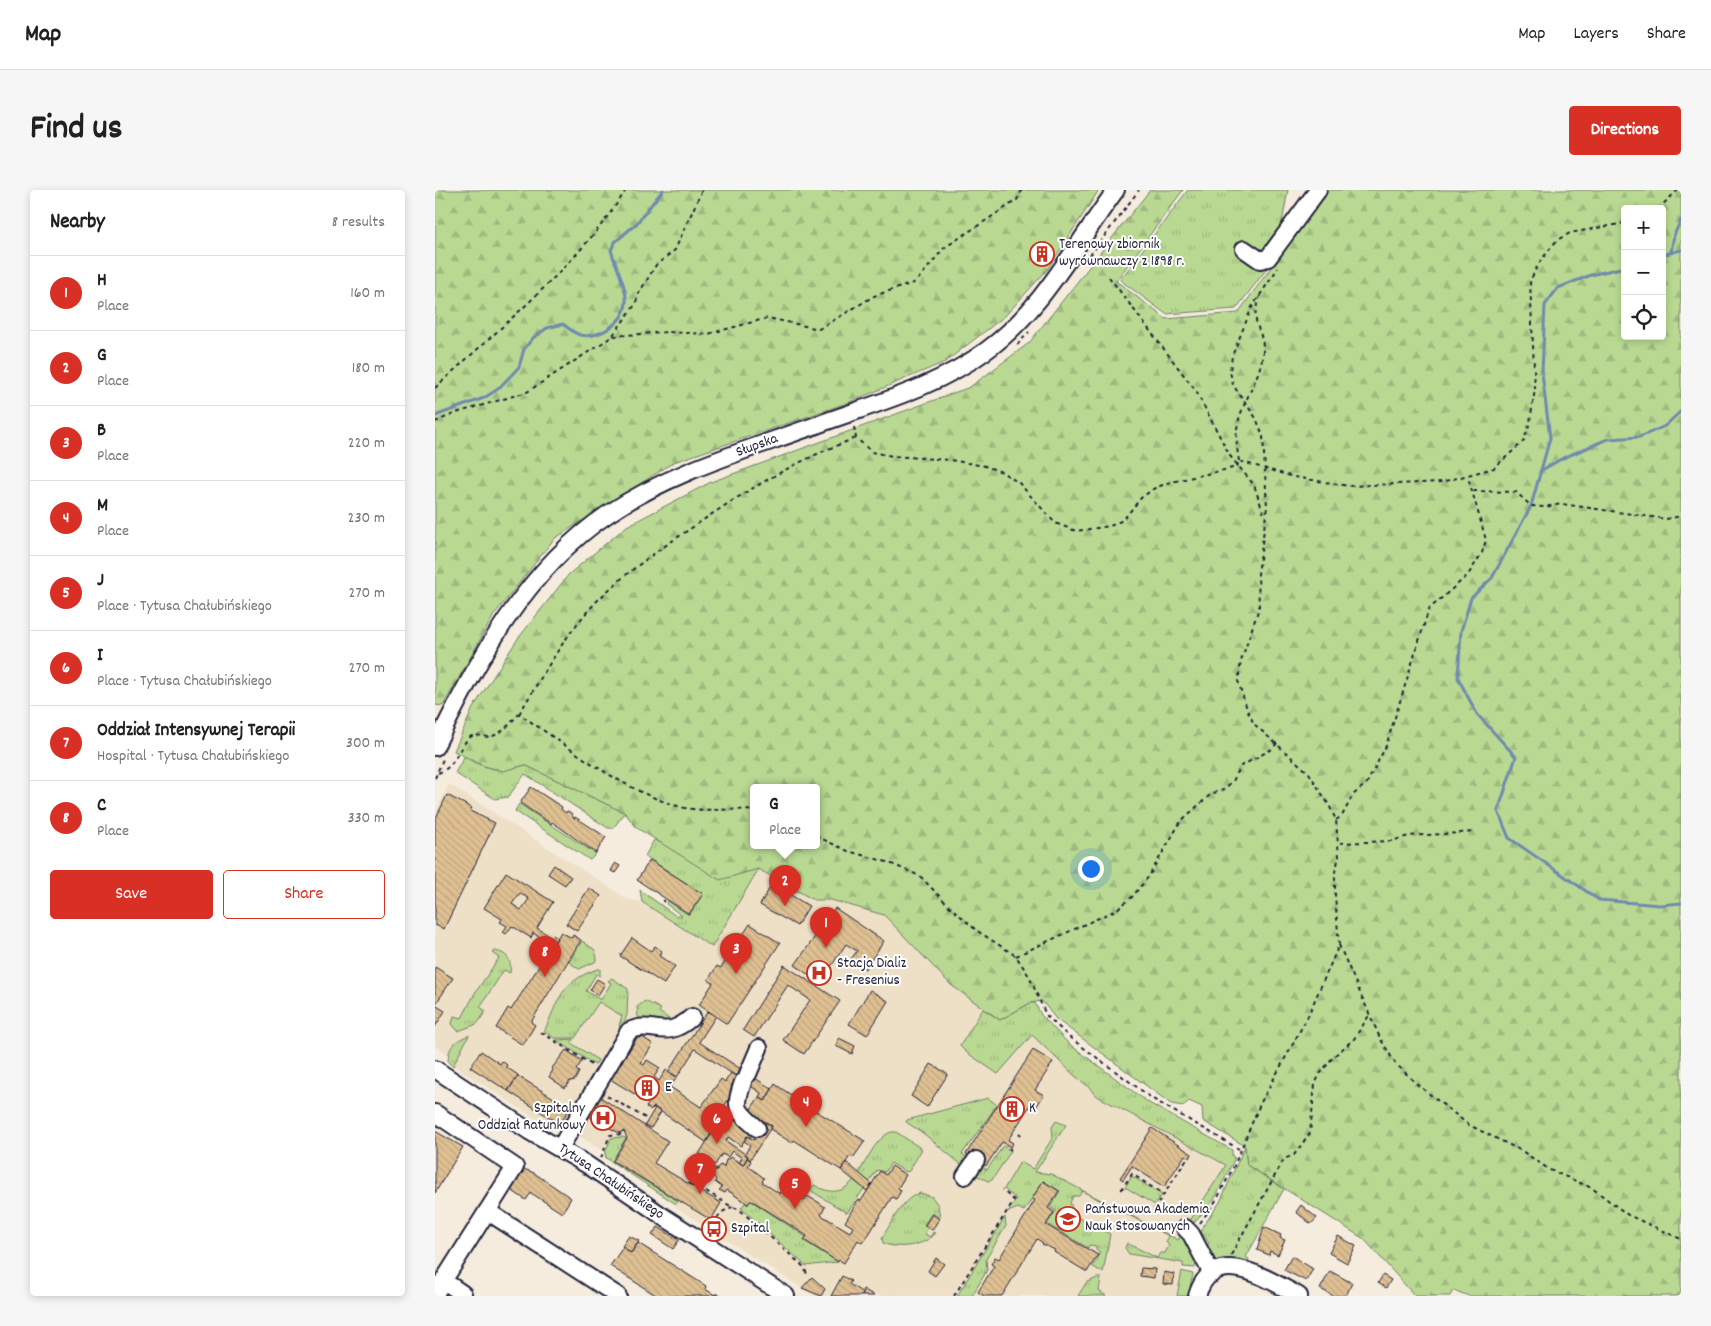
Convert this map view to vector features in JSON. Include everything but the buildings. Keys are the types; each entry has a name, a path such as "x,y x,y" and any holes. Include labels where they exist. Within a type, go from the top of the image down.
{"street":[{"name":"Słupska","path":"439,752 481,656 502,624 527,591 567,547 588,528 617,508 685,473 924,387 968,363 1006,335 1040,300 1116,190"},
{"path":"1244,249 1260,260 1268,258 1318,190"},
{"path":"560,1148 629,1031 641,1026 663,1031 679,1027 693,1017"},
{"path":"757,1128 740,1114 737,1106 746,1078 759,1048"},
{"name":"Tytusa Chałubińskiego","path":"435,1069 529,1131 560,1148 786,1296"},
{"path":"435,1113 515,1167 439,1288 463,1294"},
{"path":"965,1176 976,1160"},
{"path":"487,1211 618,1296"},
{"path":"1188,1231 1211,1274"},
{"path":"1197,1296 1202,1284 1211,1274 1230,1268 1245,1269 1299,1296"}],"path":[{"path":"435,388 579,253 611,214 626,190"},
{"path":"435,422 455,413 527,392 613,336 635,305 639,293 656,265 675,250 702,190"},
{"path":"613,336 667,332 708,334 768,318 819,330 874,296 916,282 944,248 1017,200 1022,190"},
{"path":"1080,267 1139,190"},
{"path":"1662,205 1678,190"},
{"path":"1239,461 1265,467 1294,477 1349,486 1442,482 1468,477 1494,468 1524,441 1530,422 1535,389 1529,281 1539,263 1557,240 1570,233 1621,224"},
{"path":"1283,261 1252,307 1232,356 1230,371 1233,385 1256,418 1263,436 1265,467 1266,522 1258,574 1259,608 1241,661 1238,681 1247,712 1254,724 1309,773 1336,820 1339,843 1335,895 1339,945 1370,1014 1395,1063 1418,1085 1469,1125 1522,1152 1550,1170 1592,1188 1628,1216 1681,1239"},
{"path":"1109,277 1197,391 1237,467 1245,472 1254,485 1266,522"},
{"path":"1237,467 1239,461 1236,434 1245,404 1257,380 1262,362 1263,349 1254,312 1263,289"},
{"path":"1013,348 1032,329"},
{"path":"853,424 856,438 872,452 985,466 1002,472 1019,483 1055,523 1076,531 1105,527 1116,523 1133,511 1141,498 1153,489 1167,483 1237,467"},
{"path":"437,773 447,770 468,738 475,735 488,738 497,735 519,714 559,648 596,602 641,561 779,472 820,451 856,438"},
{"path":"1336,820 1342,816 1353,795 1367,783 1386,746 1429,609 1468,575 1482,553 1486,540 1468,477"},
{"path":"1473,490 1516,492 1531,506 1544,507 1562,504 1666,519 1681,516"},
{"path":"519,714 639,791 682,807 709,810 735,808 750,810"},
{"path":"1016,956 1116,910 1132,897 1149,876 1181,821 1211,794 1223,790 1233,781 1241,766 1250,759 1272,749 1277,743"},
{"path":"435,778 439,752"},
{"path":"1339,843 1391,841 1409,836 1474,832"},
{"path":"820,838 848,851 887,862 920,876 976,930 1016,956 1029,976 1046,1015 1069,1037 1153,1099 1239,1149"},
{"path":"1188,1231 1217,1199 1238,1157 1239,1149 1307,1018 1339,945"},
{"path":"1230,1268 1231,1253 1284,1159 1295,1155 1310,1133 1315,1084 1333,1057 1353,1039 1370,1014"},
{"path":"541,1032 597,1068"},
{"path":"605,1095 647,1119"},
{"path":"601,1158 610,1135 624,1134"},
{"path":"1154,1210 1188,1157"},
{"path":"1121,1190 1132,1174 1164,1195"},
{"path":"954,1296 1015,1200 1003,1190"},
{"path":"706,1191 732,1208"},
{"path":"712,1224 722,1212 732,1208 739,1208 804,1267 807,1274"}],"shaded area":[{"path":"449,784 629,900 642,902 711,947 771,849 781,849 998,958 1095,1095 1226,1165 1183,1232 1186,1248 1177,1296 814,1296 717,1234 718,1231 712,1227 710,1229 675,1207 676,1204 609,1161 611,1156 554,1120 549,1127 448,1062 448,1054 437,1047 435,1048 435,814"}],"green space":[{"path":"435,190 1099,190 1047,270 1005,316 945,362 850,402 674,462 554,539 494,615 443,706 435,705"},
{"path":"1150,190 1183,190 1116,281 1166,319 1238,313 1315,207 1308,190 1681,190 1681,1296 1469,1296 1453,1290 1450,1296 1415,1296 1364,1239 1247,1165 1245,1146 1203,1121 1202,1107 1189,1101 1183,1106 1171,1104 1056,1019 1042,1001 1030,1003 1000,1020 951,985 884,915 831,900 814,900 758,869 720,880 637,828 625,813 525,765 503,771 484,766 454,751 473,708 517,640 569,574 627,526 711,482 970,387 1029,343"},
{"path":"1188,190 1288,190 1280,234 1288,241 1236,309 1166,314 1120,280"},
{"path":"464,757 494,769 507,769 525,765 625,813 613,828 608,828 525,774 508,797 495,799 455,773"},
{"path":"519,804 596,854 590,860 515,811"},
{"path":"654,840 713,863 758,870 712,947 642,902 640,890 676,916 682,916 666,904 668,901 689,915 703,894 645,856"},
{"path":"582,941 595,950 597,958 595,962 579,969 569,962"},
{"path":"495,951 508,958 510,961 510,973 504,970 480,1007 486,1011 477,1024 458,1031 452,1024 454,1016 462,1018 475,993 499,958 492,953"},
{"path":"600,969 600,976 596,974 586,991 601,1000 611,983 608,981 612,978 628,989 627,1015 621,1031 619,1025 622,1016 599,1002 575,1038 554,1038 544,1032 562,993 575,980"},
{"path":"645,1001 661,1009 659,1012 669,1019 669,1022 662,1026 638,1017 637,1007"},
{"path":"1030,1003 1035,1003 1041,1015 1069,1044 1149,1103 1232,1150 1232,1156 1235,1158 1215,1198 1195,1222 1188,1224 1226,1165 1095,1095 1089,1087 1032,1035 998,1074 960,1046 983,1009 1000,1020"},
{"path":"469,1035 453,1066 448,1062 451,1048 460,1039"},
{"path":"574,1039 571,1043 598,1060 595,1065 556,1040"},
{"path":"988,1098 997,1105 962,1154 973,1161 963,1166 923,1133 906,1122 907,1120"},
{"path":"1056,1121 1066,1125 1035,1172 1051,1174 1178,1240 1183,1232 1196,1264 1195,1268 1183,1267 1183,1263 1129,1254 1125,1248 1127,1243 1157,1258 1160,1253 1165,1253 1169,1246 1166,1242 1169,1236 1082,1191 1079,1196 1073,1196 1070,1203 1072,1207 1069,1213 1110,1234 1103,1273 1092,1266 1098,1260 1100,1252 1096,1249 1096,1246 1089,1245 1088,1248 1047,1224 1056,1211 1050,1207 1060,1191 1043,1181 1024,1211 1018,1208 1008,1212 1016,1199 1004,1189 1020,1162 1033,1169 1053,1137 1052,1127"},
{"path":"891,1132 896,1132 922,1149 909,1171 906,1172 891,1163 885,1172 877,1170 847,1213 810,1190 814,1185 829,1191 841,1190 851,1183 873,1149 881,1139"},
{"path":"611,1138 626,1138 612,1161 678,1201 676,1204 606,1158 605,1153"},
{"path":"1003,1146 1011,1151 992,1180 988,1181 974,1174 977,1163 987,1170"},
{"path":"1245,1146 1247,1165 1284,1189 1246,1257 1249,1259 1247,1264 1216,1264 1205,1247 1209,1243 1201,1232 1220,1202"},
{"path":"1132,1176 1162,1195 1155,1205 1125,1187"},
{"path":"921,1193 932,1197 938,1205 940,1218 932,1213 924,1225 928,1228 925,1234 930,1237 933,1232 935,1233 931,1237 925,1241 918,1244 896,1246 883,1243 882,1238 898,1211 909,1199"},
{"path":"750,1200 806,1237 804,1241 838,1262 806,1266 741,1208 745,1203 748,1205"},
{"path":"1005,1217 1006,1226 986,1259 987,1270 972,1296 957,1296"},
{"path":"1182,1271 1193,1274 1188,1296 1177,1296"},
{"path":"1101,1278 1099,1291 1106,1296 1078,1296 1086,1283"}],"waterway":[{"path":"435,416 484,398 498,389 519,367 524,349 533,338 547,328 563,324 578,334 587,336 602,332 616,323 624,310 626,298 611,250 615,242 636,224 663,190"},
{"path":"1671,252 1674,235 1681,220"},
{"path":"1666,254 1681,250"},
{"path":"1621,268 1591,275 1558,288 1545,305 1542,373 1550,438 1531,506 1492,578 1471,598 1461,631 1458,678 1477,714 1516,757 1498,811 1509,838 1599,900 1660,905 1681,903"},
{"path":"1542,470 1563,458 1608,439 1640,437 1665,426 1681,411"}],"place":[{"name":"Terenowy zbiornik wyrównawczy z 1898 r.","path":"1042,254"},
{"name":"G","path":"785,906"},
{"name":"H","path":"826,948"},
{"name":"Stacja Dializ - Fresenius","path":"819,973"},
{"name":"B","path":"736,974"},
{"name":"C","path":"545,977"},
{"name":"E","path":"647,1088"},
{"name":"K","path":"1012,1109"},
{"name":"Szpitalny Oddział Ratunkowy","path":"603,1118"},
{"name":"M","path":"806,1127"},
{"name":"I","path":"717,1144"},
{"name":"Oddział Intensywnej Terapii","path":"700,1194"},
{"name":"J","path":"795,1209"},
{"name":"Państwowa Akademia Nauk Stosowanych","path":"1068,1219"},
{"name":"Szpital","path":"714,1229"}]}
